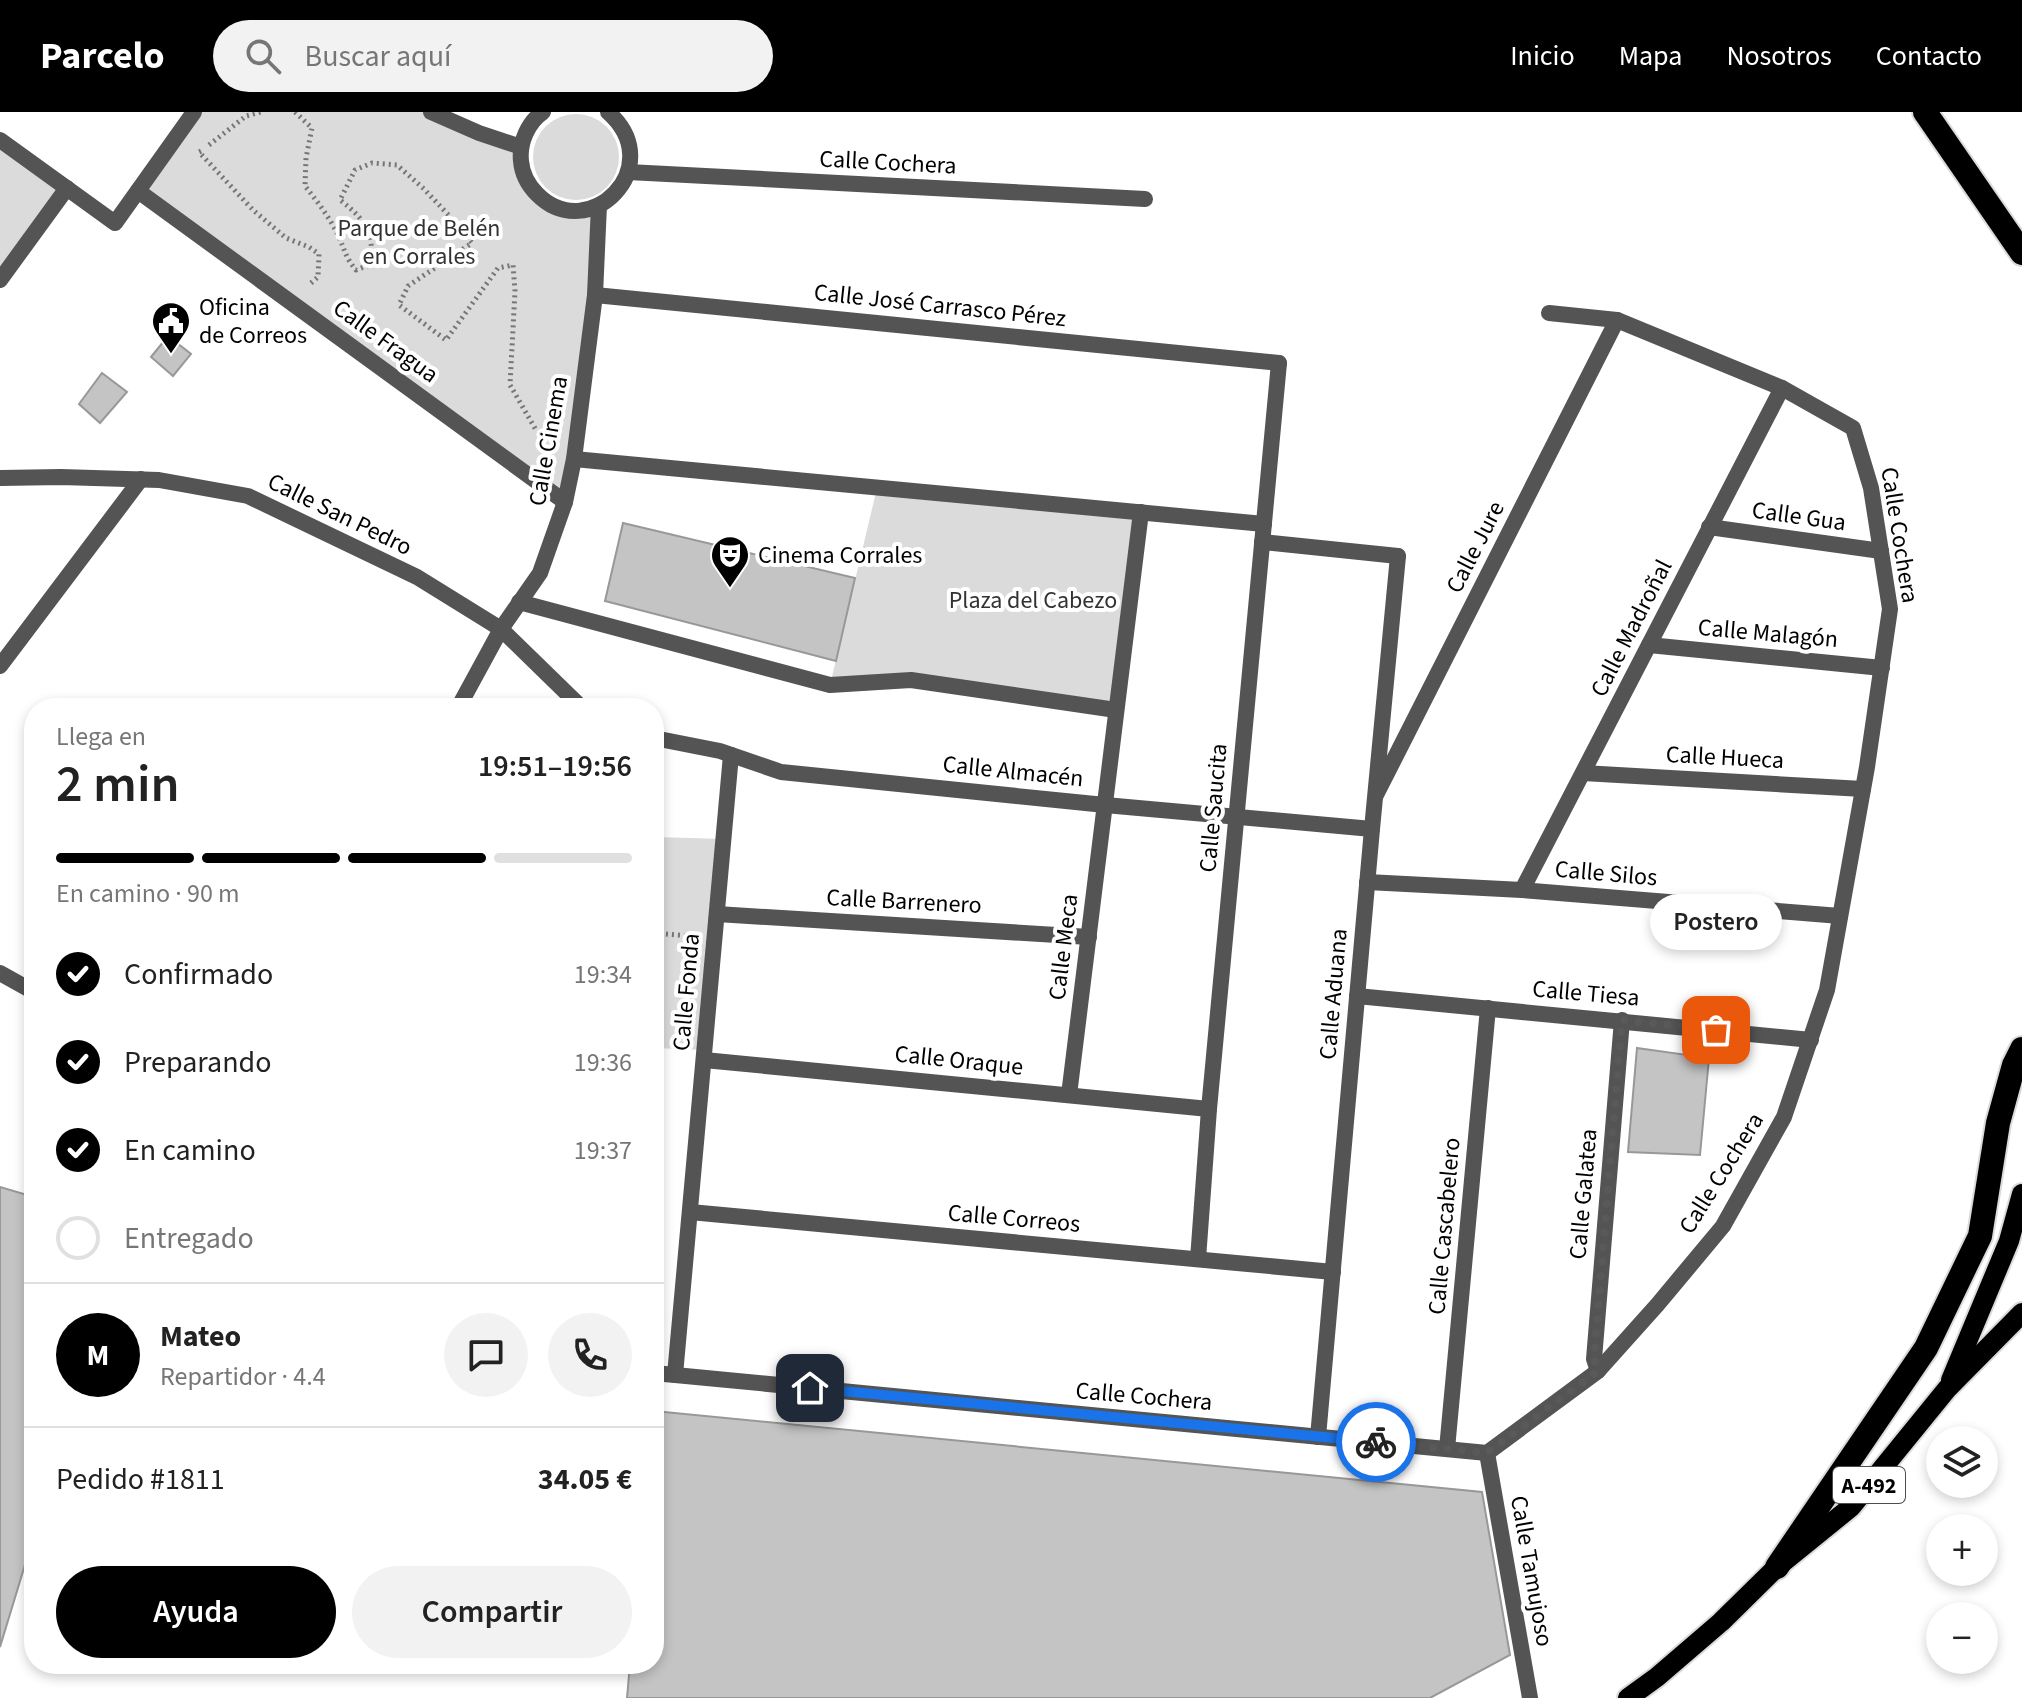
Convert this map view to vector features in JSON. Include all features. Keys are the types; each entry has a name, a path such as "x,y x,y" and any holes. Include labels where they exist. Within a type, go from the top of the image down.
{"highway":[{"path":"1925,112 2022,253"},
{"path":"1777,1567 1926,1348 1980,1236 1998,1123 2014,1065 2022,1049"}],"main road":[{"name":"A-492","path":"1947,1389 2009,1241 2022,1194"},
{"name":"A-492","path":"1628,1698 1657,1677 1721,1622 1777,1567 1851,1507 1947,1389 2022,1313"}],"street":[{"path":"0,140 115,223 194,112"},
{"path":"431,112 521,147"},
{"path":"543,112 527,129 521,147 524,175 541,198 567,210 583,210 612,197 622,186 628,172 631,154 627,136 608,112"},
{"name":"Calle Cochera","path":"628,172 1145,199"},
{"path":"0,280 67,188"},
{"name":"Calle Fragua","path":"138,191 565,502"},
{"name":"Calle Cinema","path":"463,698 501,629 540,573 565,502 574,459 595,295 599,205"},
{"name":"Calle José Carrasco Pérez","path":"595,295 1279,363"},
{"name":"Calle Cochera","path":"664,1374 1487,1453 1598,1371 1658,1304 1723,1226 1784,1117 1811,1040 1827,990 1863,789 1890,609 1871,488 1853,428 1782,388 1617,320 1549,313"},
{"name":"Calle Jure","path":"1375,797 1617,320"},
{"name":"Calle Saucita","path":"1198,1259 1209,1109 1279,363"},
{"name":"Calle Madroñal","path":"1522,890 1782,388"},
{"path":"574,459 1264,524"},
{"name":"Calle San Pedro","path":"0,478 159,480 248,496 417,577 501,629"},
{"path":"0,666 141,479"},
{"name":"Calle Meca","path":"1069,1095 1141,512"},
{"name":"Calle Gua","path":"1709,527 1881,551"},
{"name":"Calle Aduana","path":"1262,542 1398,556 1318,1437"},
{"path":"519,602 830,685 911,680 1116,710"},
{"path":"501,629 572,698"},
{"name":"Calle Malagón","path":"1649,645 1882,668"},
{"name":"Calle Almacén","path":"664,740 720,751 781,772 1372,829"},
{"name":"Calle Fonda","path":"675,1375 731,755"},
{"name":"Calle Hueca","path":"1583,773 1863,789"},
{"name":"Calle Silos","path":"1367,882 1522,890 1840,916"},
{"name":"Calle Barrenero","path":"717,914 1089,937"},
{"path":"0,973 24,986"},
{"name":"Calle Tiesa","path":"1357,996 1811,1040"},
{"name":"Calle Cascabelero","path":"1447,1449 1488,1008"},
{"name":"Calle Galatea","path":"1598,1371 1594,1359 1622,1020"},
{"name":"Calle Oraque","path":"704,1060 1209,1109"},
{"name":"Calle Correos","path":"690,1212 1333,1272"},
{"name":"Calle Tamujoso","path":"1487,1453 1530,1698"}],"path":[{"path":"261,112 246,116 199,152 275,229 319,254 318,277 290,301"},
{"path":"295,112 312,128 305,186 338,236 346,259 356,270 372,264 372,246 366,226 340,200 355,170 372,163 397,165 424,189 472,243 408,286 399,305 428,328 446,340 498,268 513,265 515,291 510,385 536,430 574,459"}],"green space":[{"name":"Parque de Belén en Corrales","path":"194,112 431,112 521,147 521,161 553,206 599,205 565,502 138,191"},
{"path":"568,114 584,114 607,126 616,140 619,157 616,174 607,188 584,200 568,200 552,193 540,181 533,165 533,149 540,133 552,121"},
{"path":"0,140 67,188 0,280"},
{"name":"Plaza del Cabezo","path":"877,488 1141,512 1116,710 911,680 830,685"},
{"path":"664,837 724,839 705,1050 664,1048"}],"building":[{"name":"Oficina de Correos","path":"168,336 191,354 173,376 151,357"},
{"path":"102,373 127,392 100,423 79,404"},
{"name":"Cinema Corrales","path":"623,523 855,578 836,661 605,601"},
{"path":"1637,1048 1709,1058 1700,1155 1628,1152"},
{"path":"0,1187 24,1194 24,1568 0,1647"},
{"path":"664,1412 1482,1492 1510,1655 1430,1698 627,1698 629,1674 664,1674"}],"way so far":[{"path":"1376,1442 1487,1453 1598,1371 1594,1359 1622,1020 1716,1030"}],"place":[{"name":"Oficina de Correos","path":"171,355"},
{"name":"Cinema Corrales","path":"730,589"},
{"name":"Postero","path":"1716,1030"}],"route":[{"path":"810,1388 1376,1442"}]}
